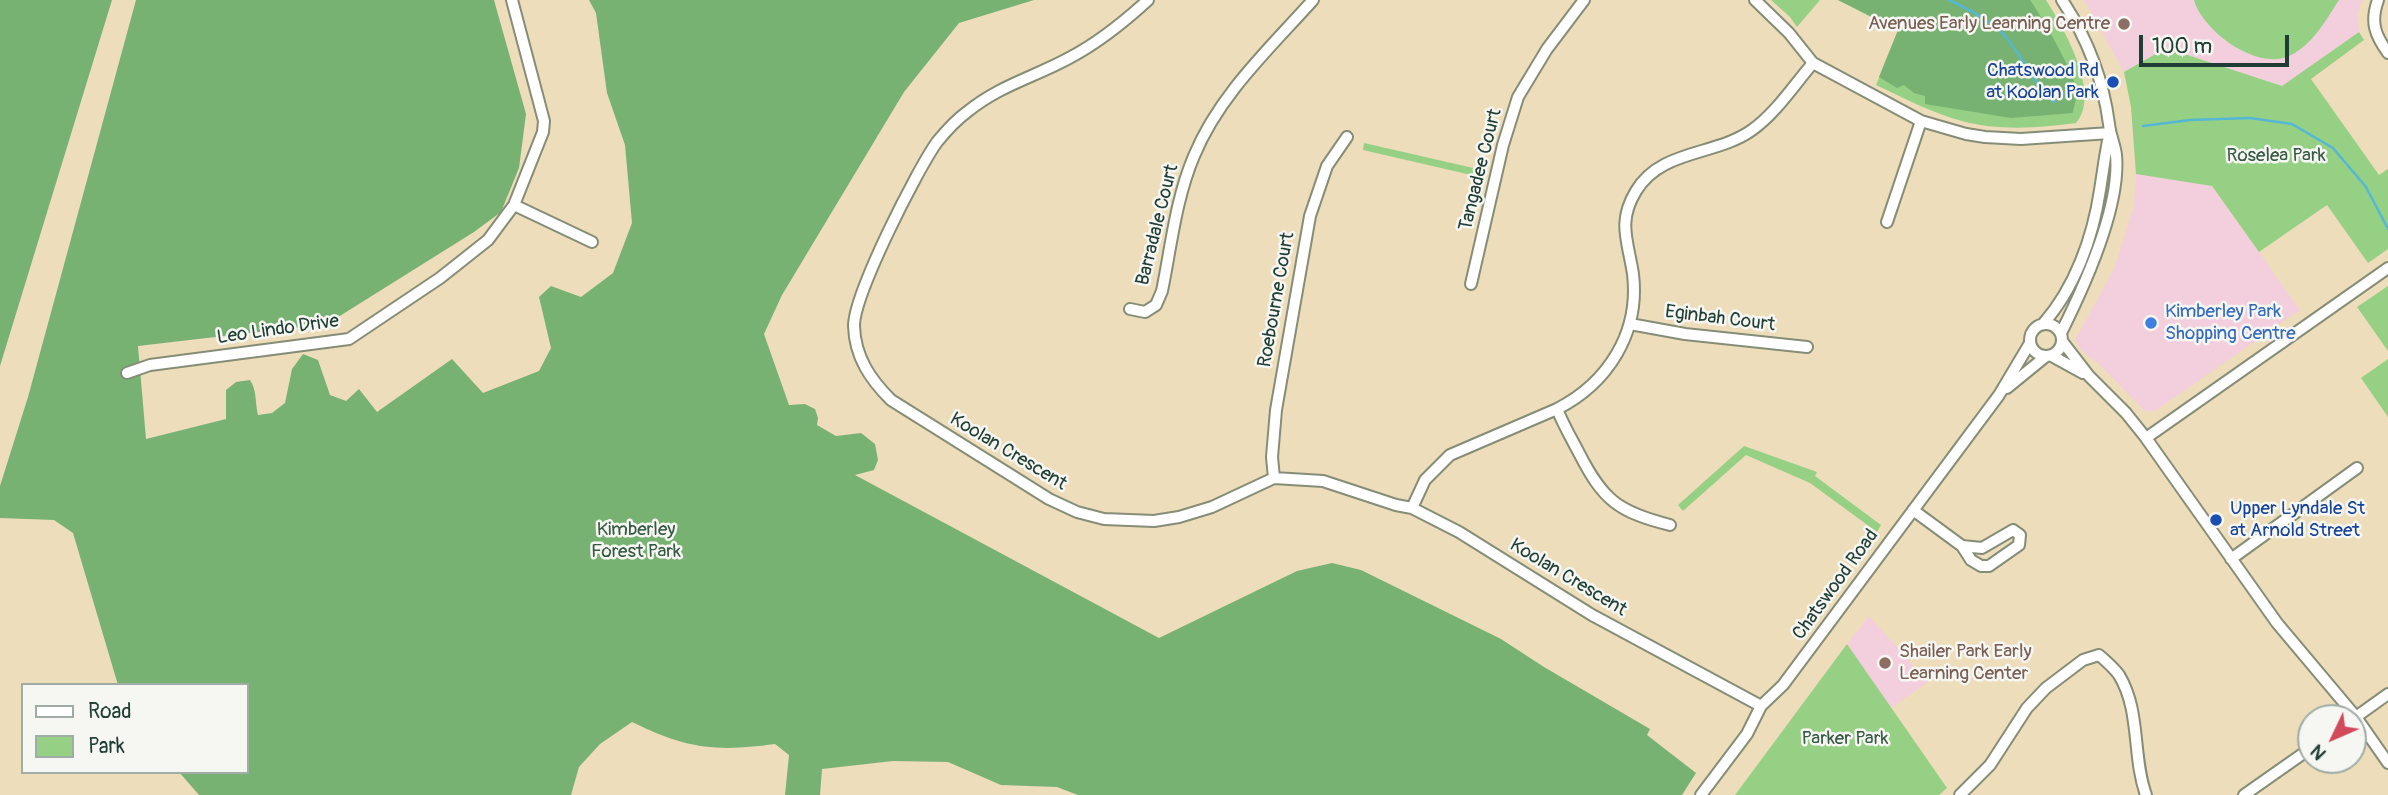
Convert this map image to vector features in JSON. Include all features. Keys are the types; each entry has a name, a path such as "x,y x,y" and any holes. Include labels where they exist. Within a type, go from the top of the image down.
{"street":[{"name":"Leo Lindo Drive","path":"127,373 149,365 349,338 440,278 488,240 514,205 540,144 544,121 512,0"},
{"name":"Koolan Crescent","path":"1148,0 1091,46 992,93 966,113 938,141 916,177 855,311 857,347 863,366 874,383 891,400 1049,499 1077,512 1104,519 1129,522 1179,517 1212,507 1274,478 1324,481 1412,508 1460,532 1592,615 1761,706"},
{"name":"Barradale Court","path":"1130,309 1144,312 1156,305 1162,291 1184,187 1206,129 1237,85 1312,0"},
{"name":"Tangadee Court","path":"1471,284 1503,145 1518,97 1541,58 1584,0"},
{"path":"1755,0 1789,33 1813,63 1921,121 1966,135 1985,137 2021,139 2110,134"},
{"path":"2049,356 2059,350 2109,211 2116,156 2105,95 2094,58 2062,0"},
{"path":"2378,0 2373,13 2374,29 2388,53"},
{"path":"1412,508 1426,480 1440,462 1450,455 1556,409 1585,392 1609,368 1621,348 1630,324 1633,274 1624,231 1626,212 1643,180 1667,162 1718,146 1752,131 1813,63"},
{"path":"1887,222 1921,121"},
{"path":"2043,324 2058,306 2074,276 2096,209 2110,134"},
{"name":"Roebourne Court","path":"1274,478 1272,457 1276,410 1310,216 1327,166 1347,137"},
{"path":"514,205 592,242"},
{"path":"2096,209 2109,211"},
{"path":"2146,438 2388,268"},
{"name":"Eginbah Court","path":"1630,324 1685,334 1807,347"},
{"path":"2089,376 2035,352 2030,343 2031,333 2038,325 2054,326 2089,376 2126,413 2146,438 2277,623 2343,704"},
{"name":"Chatswood Road","path":"1701,795 1747,734 1761,706 1783,685 1999,395 2030,343"},
{"name":"Chatswood Road","path":"1999,395 2049,356"},
{"path":"1556,409 1599,489 1612,501 1643,518 1670,525"},
{"path":"2231,559 2357,468"},
{"path":"1913,510 1962,546 1971,559 1986,568 2021,541 2020,535 2012,530 1982,548 1962,546"},
{"path":"1960,795 1990,765 2027,708 2046,688 2084,660 2099,655 2117,672 2127,691 2133,713 2139,777 2146,795"},
{"path":"2367,709 2388,694"},
{"path":"2367,735 2388,763"},
{"path":"2244,795 2297,758"}],"shaded area":[{"path":"2084,0 2363,0 2357,14 2359,32 2282,86 2166,49 2124,72"},
{"path":"2136,174 2212,186 2300,310 2155,411 2145,411 2100,365 2081,350 2075,340 2114,269 2134,205"},
{"name":"Shailer Park Early Learning Center","path":"1869,616 1928,682 1891,708 1847,644"}],"green space":[{"path":"0,0 112,0 0,366"},
{"name":"Kimberley Forest Park","path":"136,0 494,0 526,114 519,168 501,212 474,232 327,324 138,346 146,439 226,419 226,390 236,382 250,380 255,392 258,415 272,413 285,403 292,369 303,354 318,360 330,395 346,401 359,389 377,412 452,359 483,393 539,371 551,348 539,297 551,286 581,297 613,273 632,223 625,145 607,93 596,13 589,0 1034,0 959,23 904,92 782,295 764,334 789,405 805,404 815,409 817,425 836,436 861,433 875,444 878,460 874,470 855,475 1159,638 1297,571 1332,563 1361,570 1501,639 1650,729 1647,735 1696,773 1682,795 1078,795 1057,787 1001,785 948,762 893,761 822,769 820,795 785,795 789,755 775,744 736,748 702,746 669,738 632,722 600,744 579,767 571,795 199,795 181,774 248,774 248,683 117,683 73,533 54,520 0,518 0,486 28,397"},
{"path":"1771,0 1820,0 1797,27"},
{"path":"1838,0 2046,0 2077,61 2085,95 2083,110 2076,123 2004,127 1962,121 1918,105 1876,85 1898,31"},
{"path":"1838,0 2030,0 2071,72 2077,91 2073,113 2011,118 1925,104 1925,96 1914,93 1904,85 1897,88 1879,77 1898,30"},
{"path":"2194,0 2339,0 2318,32 2305,46 2289,56 2276,59 2261,58 2232,45 2208,24"},
{"name":"Roselea Park","path":"2359,32 2364,40 2311,79 2379,175 2388,169 2388,249 2368,263 2327,205 2259,252 2212,186 2136,174 2131,107 2124,72 2166,48 2282,86"},
{"path":"1364,143 1482,170 1480,177 1363,150"},
{"path":"2388,286 2388,351 2357,307"},
{"path":"2388,359 2388,417 2361,378"},
{"path":"1744,446 1817,472 1815,476 1881,525 1877,532 1810,483 1746,455 1683,511 1678,505"},
{"name":"Parker Park","path":"1847,644 1947,788 1939,795 1735,795"}],"waterway":[{"path":"1949,0 1979,15 1999,30 2040,87 2055,102"},
{"path":"2143,126 2190,120 2250,118 2292,124 2333,148 2366,187 2388,229"}],"place":[{"name":"Avenues Early Learning Centre","path":"2124,24"},
{"name":"Chatswood Rd at Koolan Park","path":"2113,82"},
{"name":"Kimberley Park Shopping Centre","path":"2151,323"},
{"name":"Upper Lyndale St at Arnold Street","path":"2216,520"},
{"name":"Shailer Park Early Learning Center","path":"1885,663"}]}
